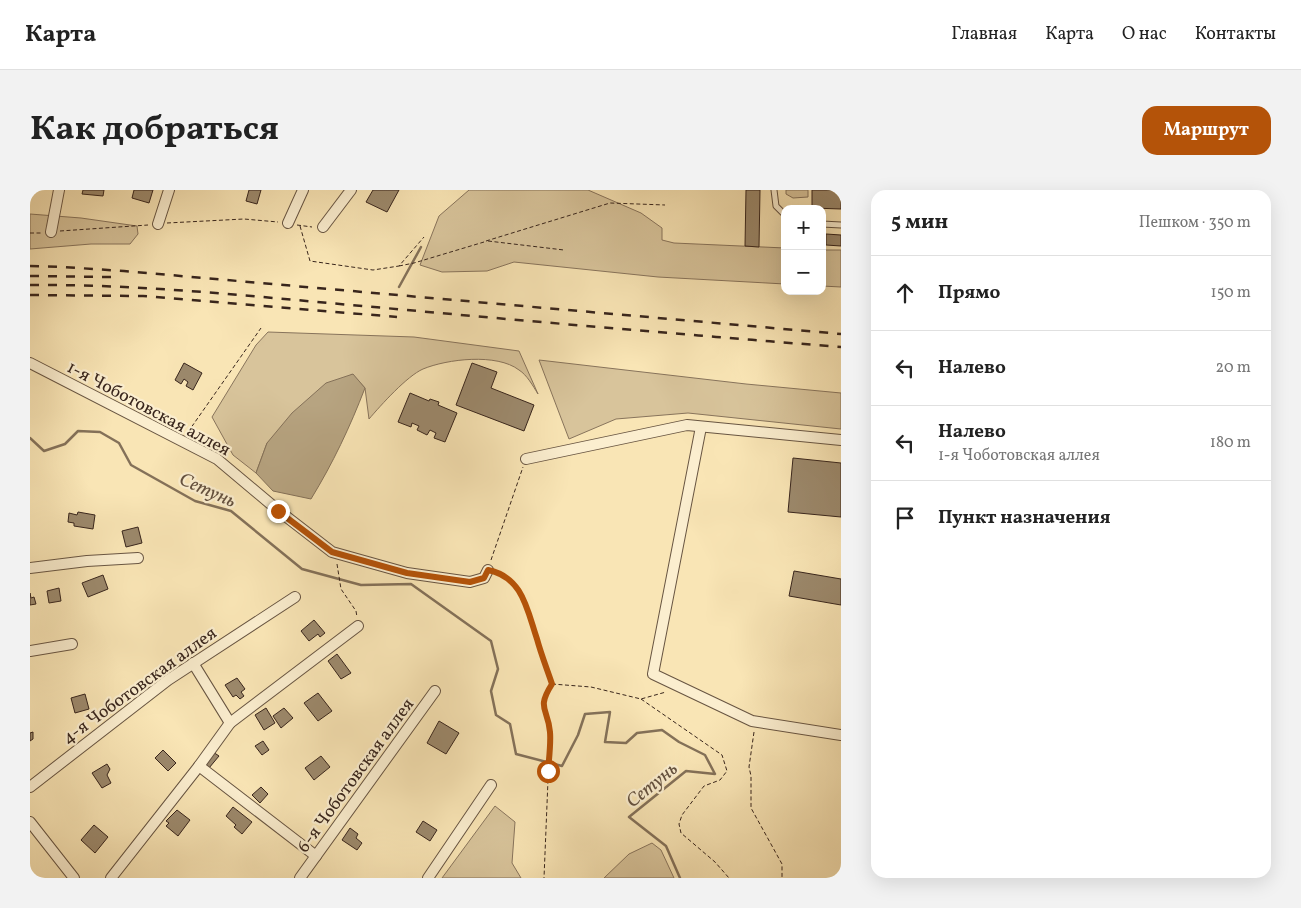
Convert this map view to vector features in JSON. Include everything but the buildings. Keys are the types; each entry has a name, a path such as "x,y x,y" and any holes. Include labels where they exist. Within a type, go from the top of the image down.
{"street":[{"path":"51,232 59,190"},
{"path":"158,224 169,190"},
{"path":"288,223 303,190"},
{"path":"323,227 350,190"},
{"name":"1-я Чоботовская аллея","path":"30,363 217,459 278,511 332,552 407,573 470,582 484,578 488,570"},
{"path":"526,459 687,425 841,440"},
{"path":"701,427 654,674 756,722 841,735"},
{"path":"30,568 87,561 138,558"},
{"name":"4-я Чоботовская аллея","path":"30,787 168,680 295,597"},
{"path":"111,878 199,766 230,723 358,626"},
{"path":"30,650 72,644"},
{"path":"193,663 230,723"},
{"name":"6-я Чоботовская аллея","path":"300,878 435,691"},
{"path":"199,766 316,856"},
{"path":"428,878 491,785"},
{"path":"30,822 74,878"}],"lane":[{"path":"774,190 776,206 781,212"},
{"path":"826,224 841,225"}],"path":[{"path":"300,226 310,262 373,270 413,263 610,203 665,205"},
{"path":"30,233 244,219 323,227"},
{"path":"399,266 424,238"},
{"path":"486,241 564,250"},
{"path":"182,441 261,328"},
{"path":"526,459 488,570 499,572 515,585 522,595 552,684 543,699 543,710 550,731 544,878"},
{"path":"338,567 341,589 356,611 358,626"},
{"path":"552,684 591,687 641,699 722,755 727,771 720,780 704,786 682,815 678,824 681,833 715,862 729,878"},
{"path":"641,699 681,687"},
{"path":"756,722 749,768 751,776 751,808 782,864 782,878"}],"shaded area":[{"path":"469,190 588,190 641,213 662,228 662,240 674,243 781,248 781,284 658,277 514,262 487,271 442,272 420,265 439,216"},
{"path":"786,190 808,190 808,197 793,198 786,194"},
{"path":"30,214 81,218 137,226 138,234 130,244 91,244 30,249"},
{"path":"826,250 841,250 841,287 826,286"},
{"path":"268,332 414,337 519,351 538,394 525,375 510,365 498,361 458,360 423,369 394,391 369,419 365,388 352,374 267,443 256,473 233,455 212,417 256,345"},
{"path":"539,360 841,393 841,429 688,413 616,419 569,439"},
{"path":"353,374 365,388 341,445 311,499 273,491 256,473 267,443 292,413 326,383"},
{"path":"495,806 515,822 512,863 521,878 442,878"},
{"path":"652,843 661,850 674,878 604,878 629,854"}],"waterway":[{"path":"399,287 421,247"},
{"name":"Сетунь","path":"30,438 44,451 65,444 78,431 100,432 119,443 131,465 195,501 231,511 302,569 361,585 411,584 491,641 498,669 491,691 496,715 510,724 516,754 562,766 578,735 585,714 610,712 605,742 626,743 637,733 662,730 679,742 705,755 715,774 686,771 629,817 666,846 680,878"}],"railway":[{"path":"30,266 124,271 841,334"},
{"path":"30,276 112,277"},
{"path":"30,285 74,285 208,292 841,347"},
{"path":"30,295 143,296 397,317"}],"route":[{"path":"278,511 332,552 407,573 470,582 484,578 488,570 499,572 515,585 529,611 536,639 552,684 543,699 543,710 550,731 548,771"}]}
